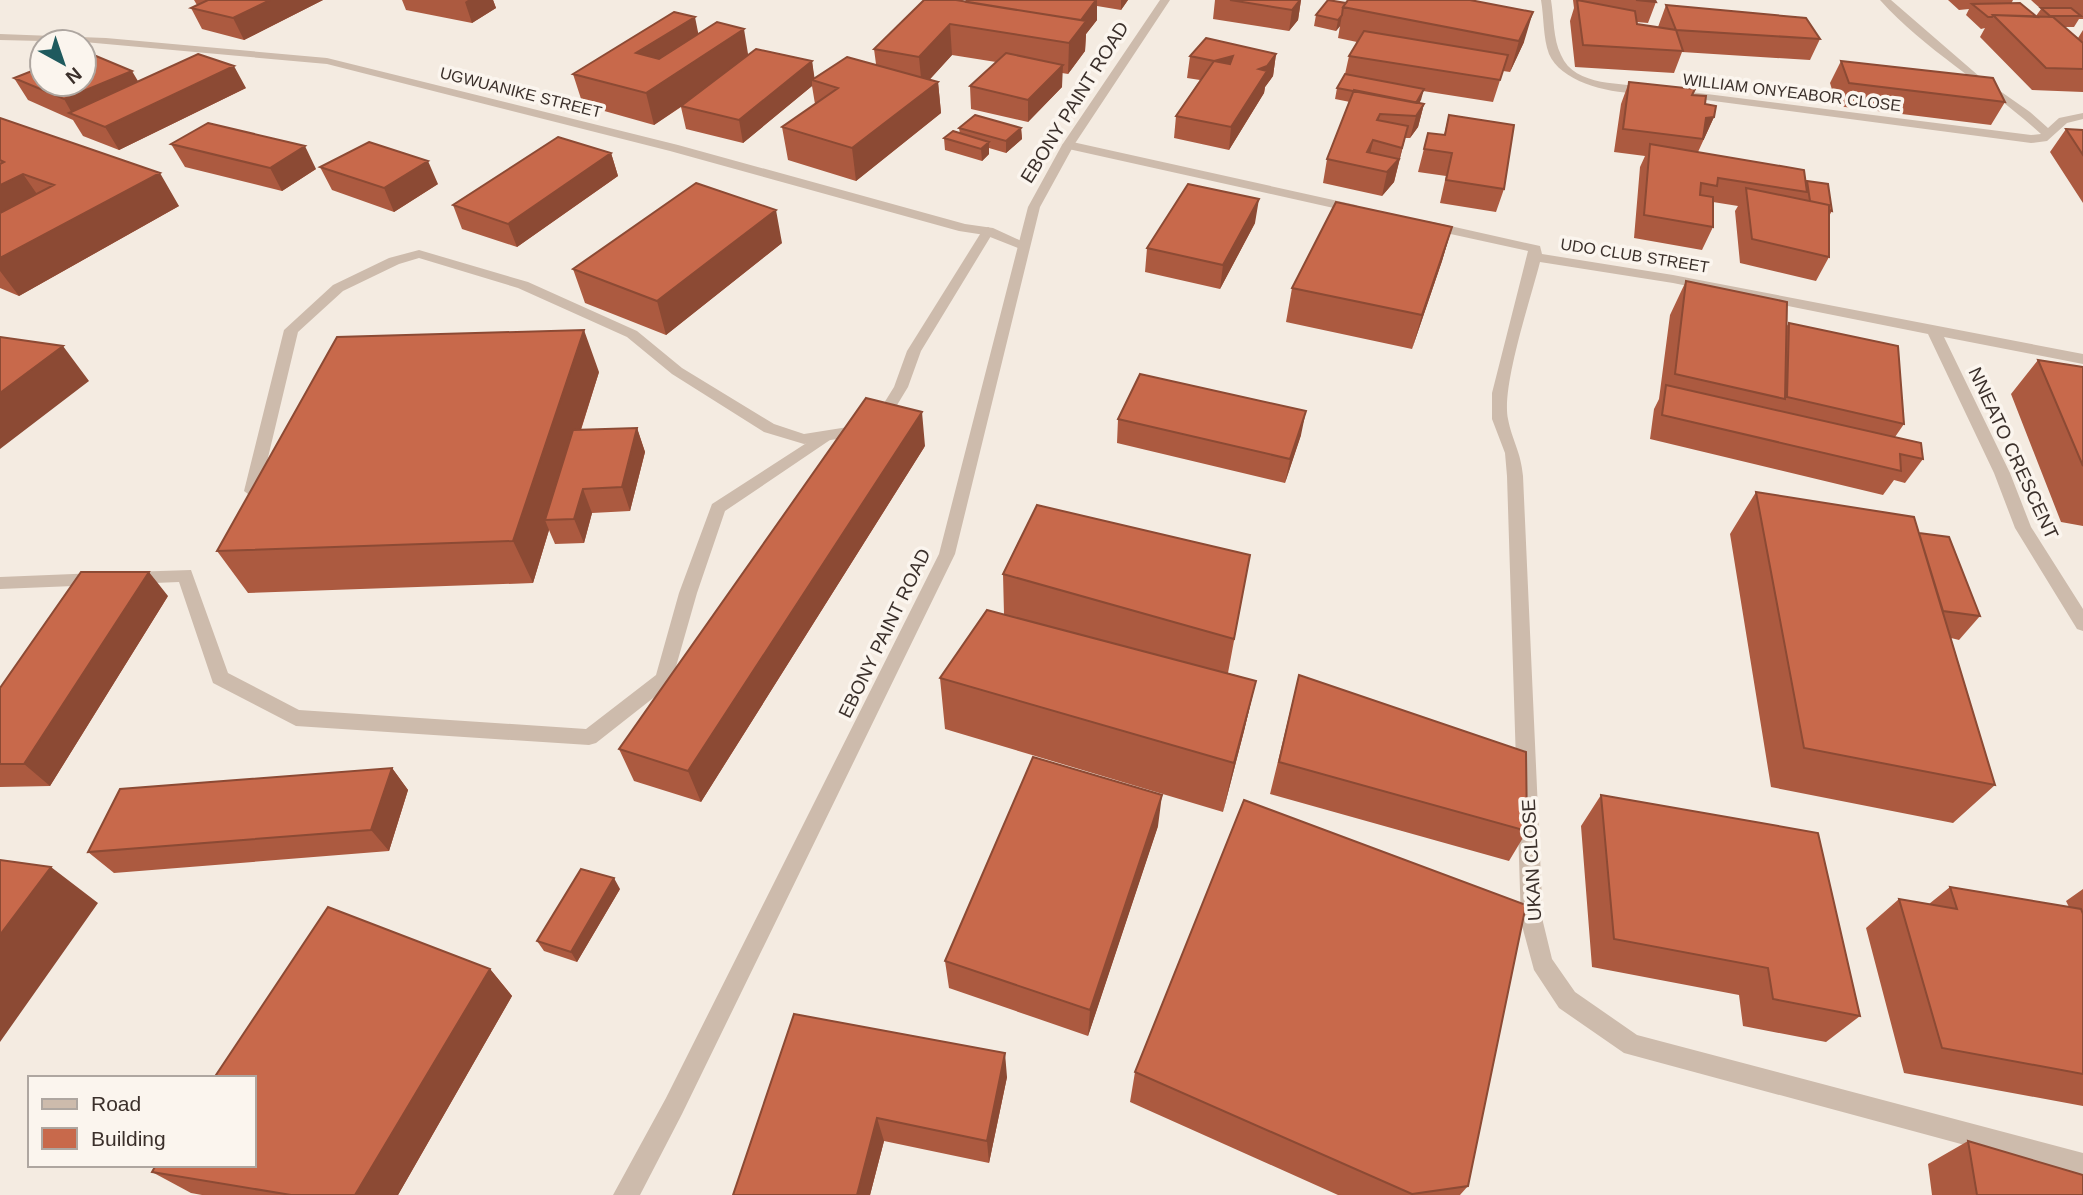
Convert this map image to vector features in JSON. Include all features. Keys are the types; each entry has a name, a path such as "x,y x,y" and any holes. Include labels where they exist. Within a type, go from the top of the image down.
{"street":[{"name":"EBONY PAINT ROAD","path":"626,1195 674,1106 947,554 1034,207 1068,145 1165,0"},
{"name":"WILLIAM ONYEABOR CLOSE","path":"1546,0 1554,52 1566,72 1584,79 1662,92"},
{"path":"1885,0 1976,79 2026,114 2049,135"},
{"name":"UGWUANIKE STREET","path":"0,37 106,41 327,61 674,148 964,228 988,232 1023,245"},
{"name":"WILLIAM ONYEABOR CLOSE","path":"1675,93 2031,139 2049,135 2063,120 2083,116"},
{"path":"1068,145 1375,214"},
{"name":"UDO CLUB STREET","path":"1415,222 1535,249 1535,257 1646,271 1934,333 2083,359"},
{"path":"252,491 290,330 338,288 373,269 419,254 523,285 632,334 677,371 769,428 804,439 852,432 886,411 901,387 914,351 988,232"},
{"name":"UKAN CLOSE","path":"1535,257 1499,393 1500,419 1513,453 1515,476 1532,922 1542,963 1567,1000 1632,1045 2083,1165"},
{"name":"NNEATO CRESCENT","path":"1934,333 2002,473 2023,528 2083,624"},
{"path":"0,583 185,575 220,678 296,718 589,737 664,679 688,593 718,508 825,436"}],"building":[{"path":"208,0 270,0 233,18 191,8"},
{"path":"924,0 956,0 1086,21 1069,43 950,24 919,57 874,49"},
{"path":"1096,0 1081,20 966,2"},
{"path":"1230,0 1300,0 1292,10"},
{"path":"1328,0 1346,3 1338,20 1316,15"},
{"path":"1348,0 1470,0 1533,12 1519,41 1343,7"},
{"path":"1577,0 1635,11 1637,24 1676,30 1683,51 1583,45"},
{"path":"2020,3 2037,17 1988,17 1972,4"},
{"path":"1666,5 1806,18 1820,39 1676,30"},
{"path":"2041,8 2071,8 2081,16 2050,16"},
{"path":"674,12 695,17 636,53 659,59 717,22 744,29 646,93 573,74"},
{"path":"1993,15 2053,17 2083,43 2083,69 2046,68"},
{"path":"1364,31 1508,55 1500,80 1349,56"},
{"path":"1206,38 1276,54 1267,66 1259,69 1267,71 1231,127 1176,116 1214,61 1190,56","holes":["1233,56 1230,64 1214,61"]},
{"path":"756,49 812,61 739,120 681,106"},
{"path":"1006,53 1063,65 1028,100 970,86"},
{"path":"198,54 234,66 105,127 69,113"},
{"path":"98,57 132,71 98,85"},
{"path":"847,57 938,82 852,148 782,127 838,88 812,80"},
{"path":"1841,61 1993,78 2005,102 1849,83"},
{"path":"28,72 28,84 14,78"},
{"path":"1345,74 1424,89 1416,103 1337,88"},
{"path":"1629,82 1695,89 1692,95 1706,96 1705,104 1716,106 1714,117 1706,118 1703,139 1623,129"},
{"path":"1354,90 1424,104 1416,116 1380,114 1377,120 1408,126 1402,148 1373,140 1367,152 1399,159 1387,172 1327,159"},
{"path":"975,115 1021,128 1006,141 959,128"},
{"path":"1449,115 1514,125 1504,189 1446,180 1452,153 1424,149 1428,133 1445,135"},
{"path":"0,118 160,173 0,258 0,213 54,185 23,174 0,185 0,164 4,162 0,160"},
{"path":"208,123 305,146 270,168 171,144"},
{"path":"2066,129 2083,130 2083,155"},
{"path":"953,131 989,142 981,149 944,138"},
{"path":"558,137 611,153 508,224 453,205"},
{"path":"369,142 428,161 384,188 320,167"},
{"path":"1650,144 1804,170 1807,192 1718,178 1717,186 1701,183 1700,195 1713,197 1713,227 1644,215"},
{"path":"1807,181 1828,184 1832,211 1829,210 1829,205 1810,201"},
{"path":"696,183 776,210 657,301 573,269"},
{"path":"1188,184 1259,199 1223,265 1147,248"},
{"path":"1746,188 1829,205 1829,257 1752,239"},
{"path":"1336,202 1452,227 1422,315 1292,288"},
{"path":"1686,281 1787,302 1785,399 1675,374"},
{"path":"1789,323 1898,346 1904,424 1787,397"},
{"path":"584,330 513,541 217,551 337,337"},
{"path":"0,337 63,346 0,393"},
{"path":"2038,360 2083,367 2083,466"},
{"path":"1140,374 1306,411 1290,459 1118,419"},
{"path":"1666,385 1921,443 1923,459 1900,454 1901,471 1662,415"},
{"path":"866,398 922,412 688,771 619,749"},
{"path":"637,428 622,487 583,489 574,519 545,520 573,430"},
{"path":"1756,492 1914,517 1995,785 1804,748"},
{"path":"1037,505 1250,555 1234,639 1003,574"},
{"path":"1919,533 1949,537 1980,616 1943,611"},
{"path":"81,572 149,572 24,764 0,764 0,688"},
{"path":"987,610 1256,681 1234,763 940,678"},
{"path":"1299,675 1526,752 1527,831 1279,762"},
{"path":"1033,757 1162,795 1090,1010 945,961"},
{"path":"392,768 371,830 88,852 120,789"},
{"path":"1601,795 1818,833 1860,1016 1773,999 1768,968 1614,939"},
{"path":"1244,800 1526,905 1468,1186 1412,1194 1135,1072"},
{"path":"0,860 51,867 0,935"},
{"path":"581,869 614,878 571,952 537,941"},
{"path":"1950,887 2081,909 2083,1074 1942,1048 1899,899 1957,909"},
{"path":"328,907 490,969 355,1195 291,1195 152,1172 155,1167 256,1167 256,1076 215,1076"},
{"path":"794,1014 1005,1053 987,1141 877,1118 857,1195 733,1195"},
{"path":"1968,1141 2083,1175 2083,1195 1977,1195"}]}
